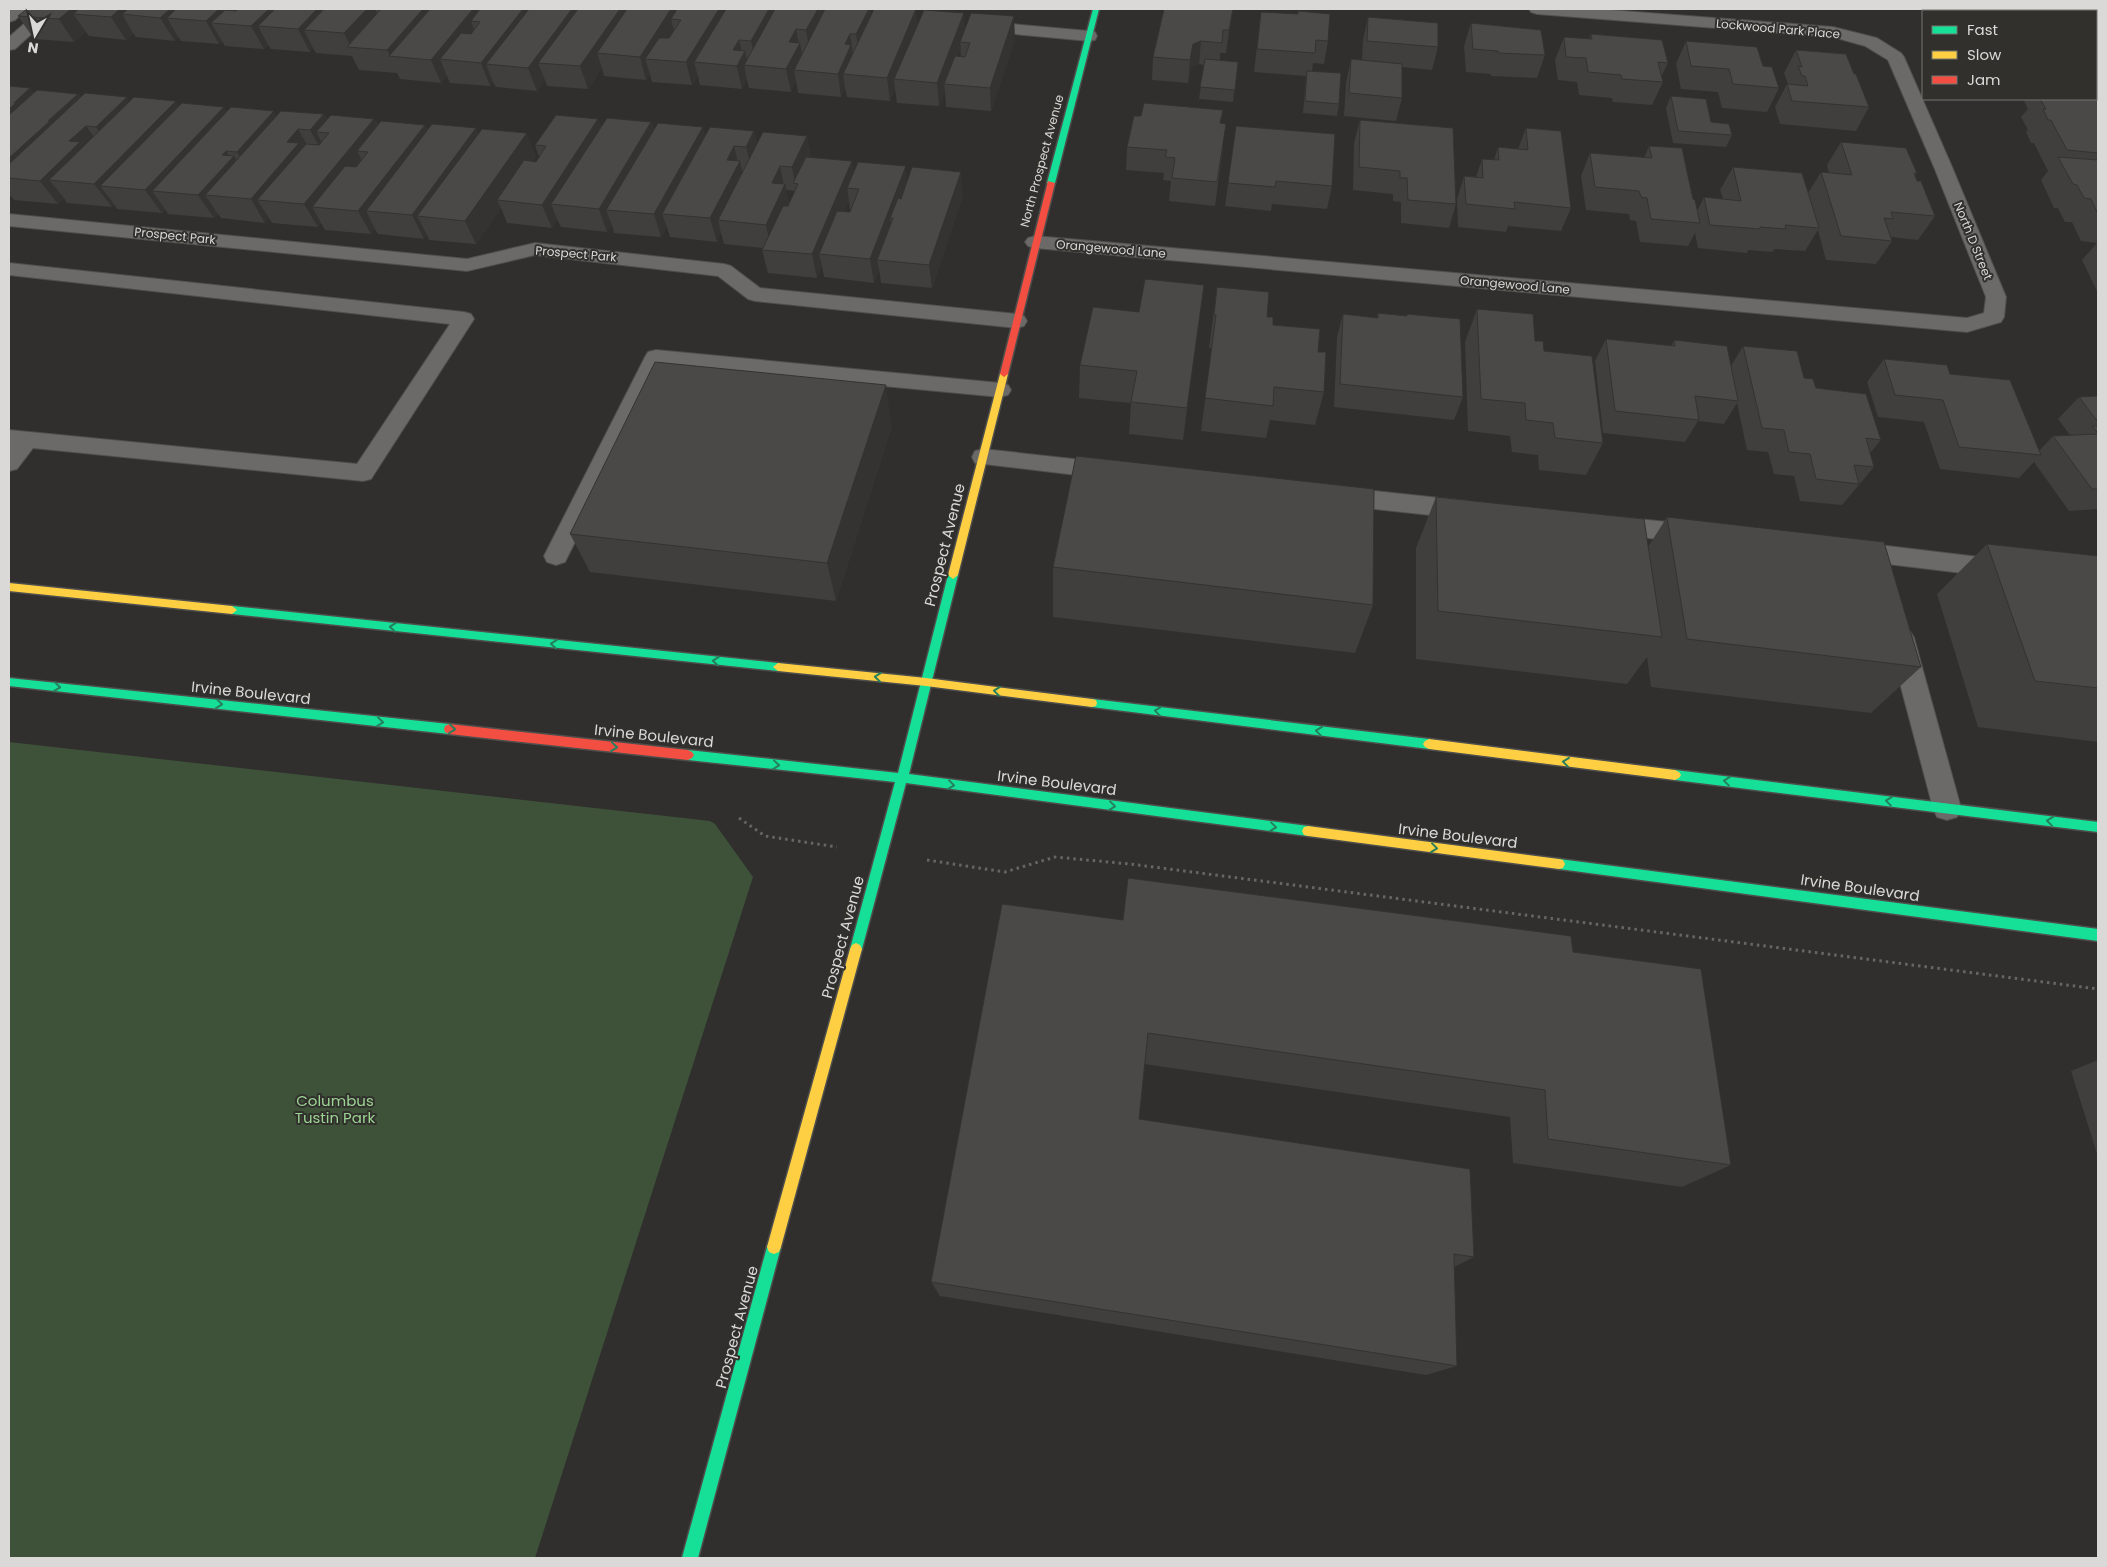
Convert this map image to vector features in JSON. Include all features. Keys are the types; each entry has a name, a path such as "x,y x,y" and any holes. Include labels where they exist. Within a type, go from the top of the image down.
{"main road":[{"name":"North Prospect Avenue","path":"1017,321 1035,242 1096,9"},
{"name":"Prospect Avenue","path":"690,1558 902,778 1017,321"},
{"path":"9,587 926,682 2098,827"},
{"name":"Irvine Boulevard","path":"9,682 902,778 2098,935"}],"street":[{"path":"9,17 19,9"},
{"path":"9,45 51,9"},
{"name":"Lockwood Park Place","path":"1537,9 1833,32 1871,42 1895,57 1943,167"},
{"path":"961,25 1089,36"},
{"name":"North D Street","path":"1943,167 1996,297 1994,317"},
{"name":"Prospect Park","path":"9,220 467,265 535,249 724,270 755,294 1017,321"},
{"name":"Orangewood Lane","path":"1035,242 1966,325 1994,317"},
{"path":"9,269 464,319 363,473 18,439 9,463"},
{"path":"556,556 656,358 1000,390"},
{"path":"982,458 1130,473"},
{"path":"1317,494 1495,513"},
{"path":"1583,522 1721,537"},
{"path":"1874,560 2022,571"},
{"path":"1896,619 1946,808"}],"path":[{"path":"739,818 765,836 1005,872 1055,857 1130,864 2098,989"}],"green space":[{"name":"Columbus Tustin Park","path":"9,742 710,821 715,824 753,877 535,1558 9,1558"}],"building":[{"path":"27,9 71,9 59,19 18,16"},
{"path":"79,9 120,9 111,17 73,14"},
{"path":"128,9 170,9 160,18 122,14"},
{"path":"176,9 219,9 206,21 167,18"},
{"path":"238,9 269,9 251,26 211,23 225,10 236,11"},
{"path":"275,9 317,9 298,29 258,26"},
{"path":"324,9 367,9 344,33 304,30"},
{"path":"381,9 423,9 387,50 347,47"},
{"path":"430,9 473,9 431,60 389,56"},
{"path":"480,9 523,9 481,63 440,59 461,33 471,34 480,22 471,21"},
{"path":"529,9 572,9 528,68 486,64"},
{"path":"578,9 620,9 580,66 538,63"},
{"path":"627,9 671,9 640,57 597,53"},
{"path":"677,9 719,9 686,62 645,59 659,38 669,38 681,20 671,19"},
{"path":"726,9 769,9 751,41 739,40 733,50 745,51 737,66 694,62"},
{"path":"775,9 818,9 806,30 796,29 789,42 800,43 786,69 744,65"},
{"path":"825,9 869,9 856,34 850,34 845,44 851,45 838,74 794,70"},
{"path":"874,9 916,9 887,78 843,74"},
{"path":"1164,9 1233,9 1229,30 1223,30 1222,43 1201,41 1193,44 1190,60 1153,57"},
{"path":"924,10 964,13 937,83 894,79"},
{"path":"1298,11 1330,14 1328,41 1316,40 1315,53 1257,49 1261,12 1298,14"},
{"path":"971,13 1014,16 990,88 944,84 955,56 965,57 970,43 960,42"},
{"path":"1368,17 1438,23 1438,47 1367,41"},
{"path":"1471,23 1541,30 1545,55 1498,53 1498,51 1473,49"},
{"path":"1591,34 1662,40 1668,63 1658,62 1663,82 1622,79 1621,75 1588,72 1586,58 1566,57 1564,37 1592,39"},
{"path":"1686,41 1757,47 1763,66 1772,67 1779,88 1733,84 1729,69 1691,66"},
{"path":"1796,50 1846,54 1869,107 1792,101 1787,84 1808,86 1805,76 1802,76 1798,66 1802,67"},
{"path":"1205,59 1238,62 1235,90 1200,87"},
{"path":"1351,59 1402,64 1402,98 1349,93"},
{"path":"1307,71 1341,73 1339,104 1305,101"},
{"path":"9,86 30,88 9,109"},
{"path":"37,90 78,94 9,158 9,115"},
{"path":"85,93 127,97 96,127 86,126 69,141 80,142 40,181 9,178 9,164"},
{"path":"1671,96 1706,99 1711,122 1729,124 1732,135 1678,131"},
{"path":"134,97 176,101 94,184 49,180"},
{"path":"2097,98 2098,153 2067,150 2051,120 2048,120 2043,109 2046,109 2041,100 2097,100"},
{"path":"182,103 224,107 145,190 100,186"},
{"path":"1144,103 1223,110 1220,123 1226,124 1217,182 1172,178 1175,158 1165,157 1167,150 1127,147 1134,116 1141,116"},
{"path":"231,107 274,111 237,152 226,151 222,155 234,156 198,195 152,191"},
{"path":"281,111 324,114 310,130 298,129 287,142 299,143 251,199 205,195"},
{"path":"331,115 374,119 304,204 257,200 306,144 319,145 329,133 316,132"},
{"path":"556,115 598,119 542,205 497,200 524,160 536,162 546,146 535,145"},
{"path":"607,118 651,122 599,209 551,204"},
{"path":"1360,120 1453,128 1456,204 1408,200 1407,178 1400,178 1400,171 1359,167"},
{"path":"381,121 425,125 358,211 312,207 345,166 356,167 368,152 357,151"},
{"path":"658,123 703,127 654,214 606,210"},
{"path":"432,124 476,128 412,215 366,211"},
{"path":"1236,126 1335,134 1332,186 1276,181 1275,187 1228,183"},
{"path":"710,127 754,131 746,147 734,146 727,160 740,161 710,218 662,214"},
{"path":"1526,128 1561,131 1571,208 1514,202 1515,209 1466,204 1464,176 1483,178 1482,159 1499,160 1498,147 1528,150"},
{"path":"482,129 527,133 465,221 417,216"},
{"path":"763,132 807,136 792,167 780,166 772,183 785,184 766,225 718,220"},
{"path":"1841,142 1906,148 1917,173 1914,173 1917,181 1921,181 1935,216 1891,212 1893,219 1884,218 1892,241 1841,236 1821,172 1852,175"},
{"path":"1649,146 1682,148 1700,223 1651,219 1647,198 1641,197 1639,191 1595,187 1590,153 1652,158"},
{"path":"806,157 852,161 812,254 762,250 783,206 788,206 798,184 793,183"},
{"path":"2058,157 2098,160 2098,214 2091,199 2084,198 2077,185 2073,184"},
{"path":"858,162 906,166 870,259 819,254 837,211 850,212 859,189 847,188"},
{"path":"912,167 961,172 929,265 877,260 893,218 890,218 898,198 901,199"},
{"path":"1733,167 1802,173 1819,228 1785,225 1786,229 1760,227 1760,229 1710,225 1704,197 1741,201"},
{"path":"1145,279 1204,285 1187,408 1131,402 1137,371 1080,365 1093,307 1139,312"},
{"path":"1217,287 1269,292 1267,317 1273,317 1273,325 1320,329 1318,352 1326,352 1324,392 1274,387 1273,406 1205,398 1216,315 1214,315"},
{"path":"1477,309 1533,314 1535,341 1543,341 1544,351 1592,356 1603,443 1555,438 1553,423 1526,420 1525,403 1481,399"},
{"path":"1378,313 1460,319 1463,397 1340,384 1343,314 1378,318"},
{"path":"1606,339 1675,346 1674,340 1727,346 1738,401 1695,396 1699,420 1615,411"},
{"path":"1743,346 1797,351 1804,378 1813,379 1816,388 1866,394 1881,440 1866,438 1874,467 1854,465 1859,484 1816,479 1810,454 1789,452 1784,430 1762,428"},
{"path":"1884,359 1947,365 1950,374 2010,380 2041,455 1959,447 1943,400 1895,395"},
{"path":"655,362 886,385 827,563 570,534"},
{"path":"2098,396 2098,422 2079,397"},
{"path":"2092,426 2098,426 2098,433"},
{"path":"2098,434 2098,489 2092,489 2053,436"},
{"path":"1076,456 1374,489 1373,605 1053,567"},
{"path":"1436,497 1644,519 1662,637 1438,611"},
{"path":"1667,517 1884,542 1921,667 1687,639"},
{"path":"1987,544 2098,556 2098,688 2035,681"},
{"path":"1128,878 1571,936 1573,952 1701,969 1731,1165 1548,1139 1545,1090 1148,1033 1139,1119 1470,1169 1474,1257 1454,1254 1457,1366 931,1282 1002,904 1123,920"}],"traffic: fast":[{"path":"1051,183 1096,9"},
{"path":"856,949 902,778 953,575"},
{"path":"232,610 778,667"},
{"path":"9,682 449,729"},
{"path":"1092,703 1429,744"},
{"path":"688,755 902,778 1308,831"},
{"path":"1675,775 2098,827"},
{"path":"1559,864 2098,935"},
{"path":"690,1558 774,1247"}],"traffic: slow":[{"path":"953,575 1004,374"},
{"path":"9,587 232,610"},
{"path":"778,667 926,682 1092,703"},
{"path":"1429,744 1675,775"},
{"path":"1308,831 1559,864"},
{"path":"774,1247 856,949"}],"traffic: jam":[{"path":"1004,374 1051,183"},
{"path":"449,729 688,755"}]}
